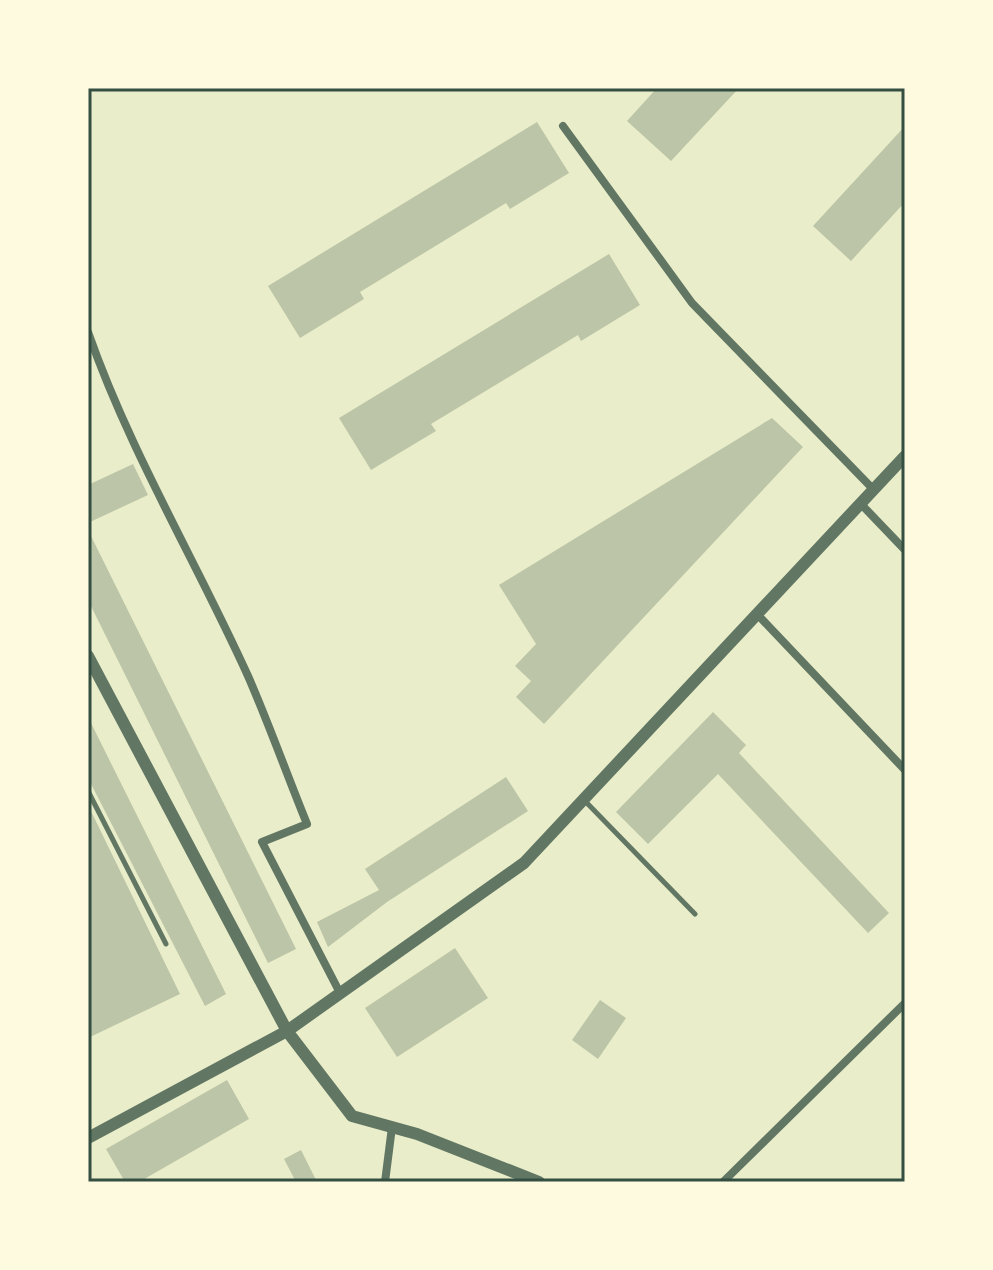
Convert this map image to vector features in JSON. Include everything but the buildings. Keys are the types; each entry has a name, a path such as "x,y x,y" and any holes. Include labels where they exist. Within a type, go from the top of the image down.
{"street":[{"path":"563,126 692,303 873,489"},
{"path":"88,332 99,365 158,498 248,676 307,824 262,842 340,993"},
{"path":"88,1137 287,1031 524,863 905,456"},
{"path":"860,503 905,550"},
{"path":"757,614 905,770"},
{"path":"88,656 287,1031 352,1116 417,1134 539,1182"},
{"path":"723,1182 905,1003"},
{"path":"385,1182 392,1127"}],"lane":[{"path":"88,791 166,944"},
{"path":"583,800 695,914"}]}
